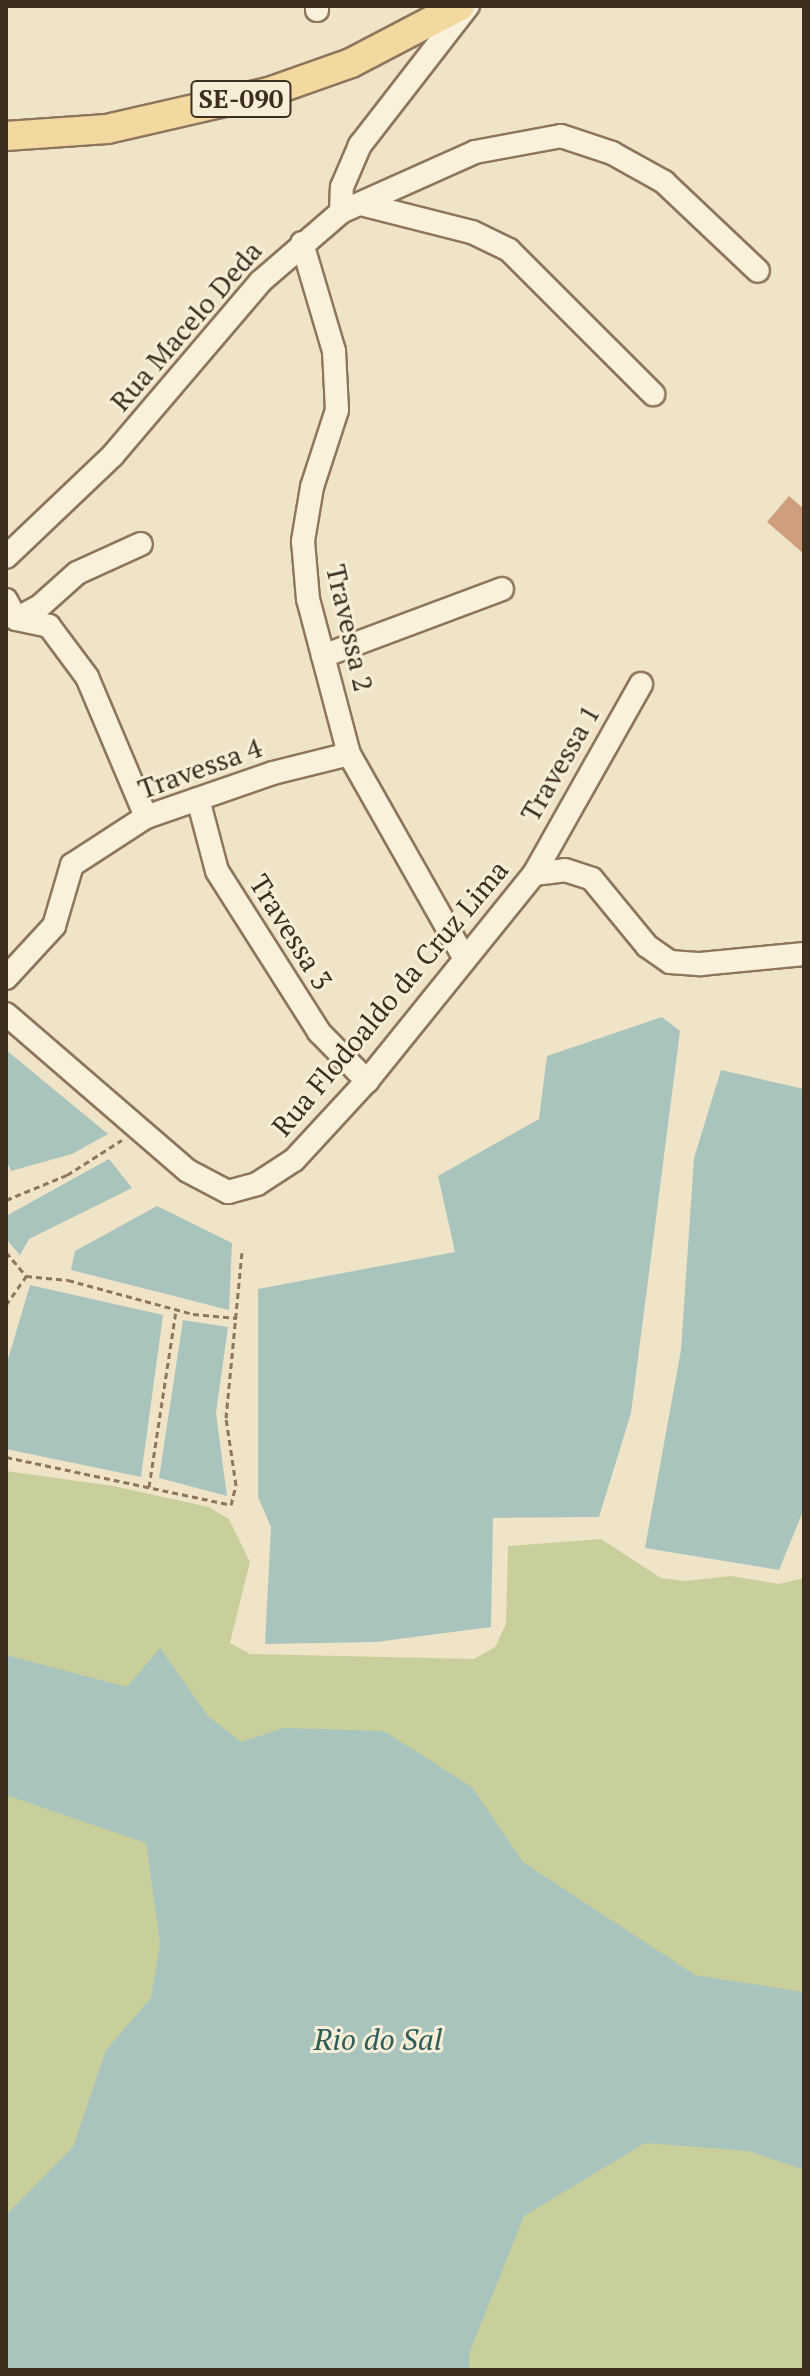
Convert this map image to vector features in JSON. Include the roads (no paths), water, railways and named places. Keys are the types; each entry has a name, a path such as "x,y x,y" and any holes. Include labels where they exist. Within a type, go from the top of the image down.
{"main road":[{"name":"SE-090","path":"6,136 107,129 269,92 351,63 460,6"}],"street":[{"path":"468,6 360,145 342,187 351,208 472,232 509,250 653,394"},
{"name":"Rua Macelo Deda","path":"6,557 103,465 239,304 302,243 351,208 475,152 561,136 612,153 664,182 758,271"},
{"name":"Travessa 2","path":"302,243 334,351 337,410 312,487 303,541 308,599 349,754 464,957"},
{"path":"11,609 39,607 77,573 141,544"},
{"path":"323,656 502,589"},
{"path":"11,609 49,626 87,677 146,817"},
{"name":"Travessa 1","path":"534,874 641,684"},
{"name":"Travessa 4","path":"6,978 54,926 72,865 146,817 349,754"},
{"name":"Travessa 3","path":"198,799 217,871 319,1032 367,1081"},
{"name":"Rua Flodoaldo da Cruz Lima","path":"6,1014 188,1171 214,1187 238,1191 294,1160 367,1081 534,874 565,870 592,879 647,946 670,962 804,954"}],"water":[{"path":"662,1017 680,1031 631,1413 599,1517 493,1518 491,1627 376,1642 265,1644 271,1527 258,1497 258,1289 455,1252 438,1176 539,1119 547,1056"},
{"path":"6,1050 108,1134 72,1154 11,1171 6,1160"},
{"path":"721,1070 804,1089 804,1509 779,1570 645,1548 681,1350 694,1158"},
{"path":"109,1159 132,1188 29,1239 20,1255 6,1239 6,1216"},
{"path":"157,1206 232,1243 229,1310 71,1270 75,1251"},
{"path":"30,1285 163,1315 141,1477 6,1449 6,1366"},
{"path":"183,1320 228,1327 216,1413 227,1496 159,1478"},
{"name":"Rio do Sal","path":"160,1648 208,1716 241,1742 284,1728 384,1731 472,1787 523,1862 695,1975 804,1992 804,2170 749,2151 645,2143 524,2216 469,2354 469,2370 6,2370 6,2215 73,2147 106,2050 151,1998 160,1943 146,1843 6,1795 6,1655 127,1687"}]}
